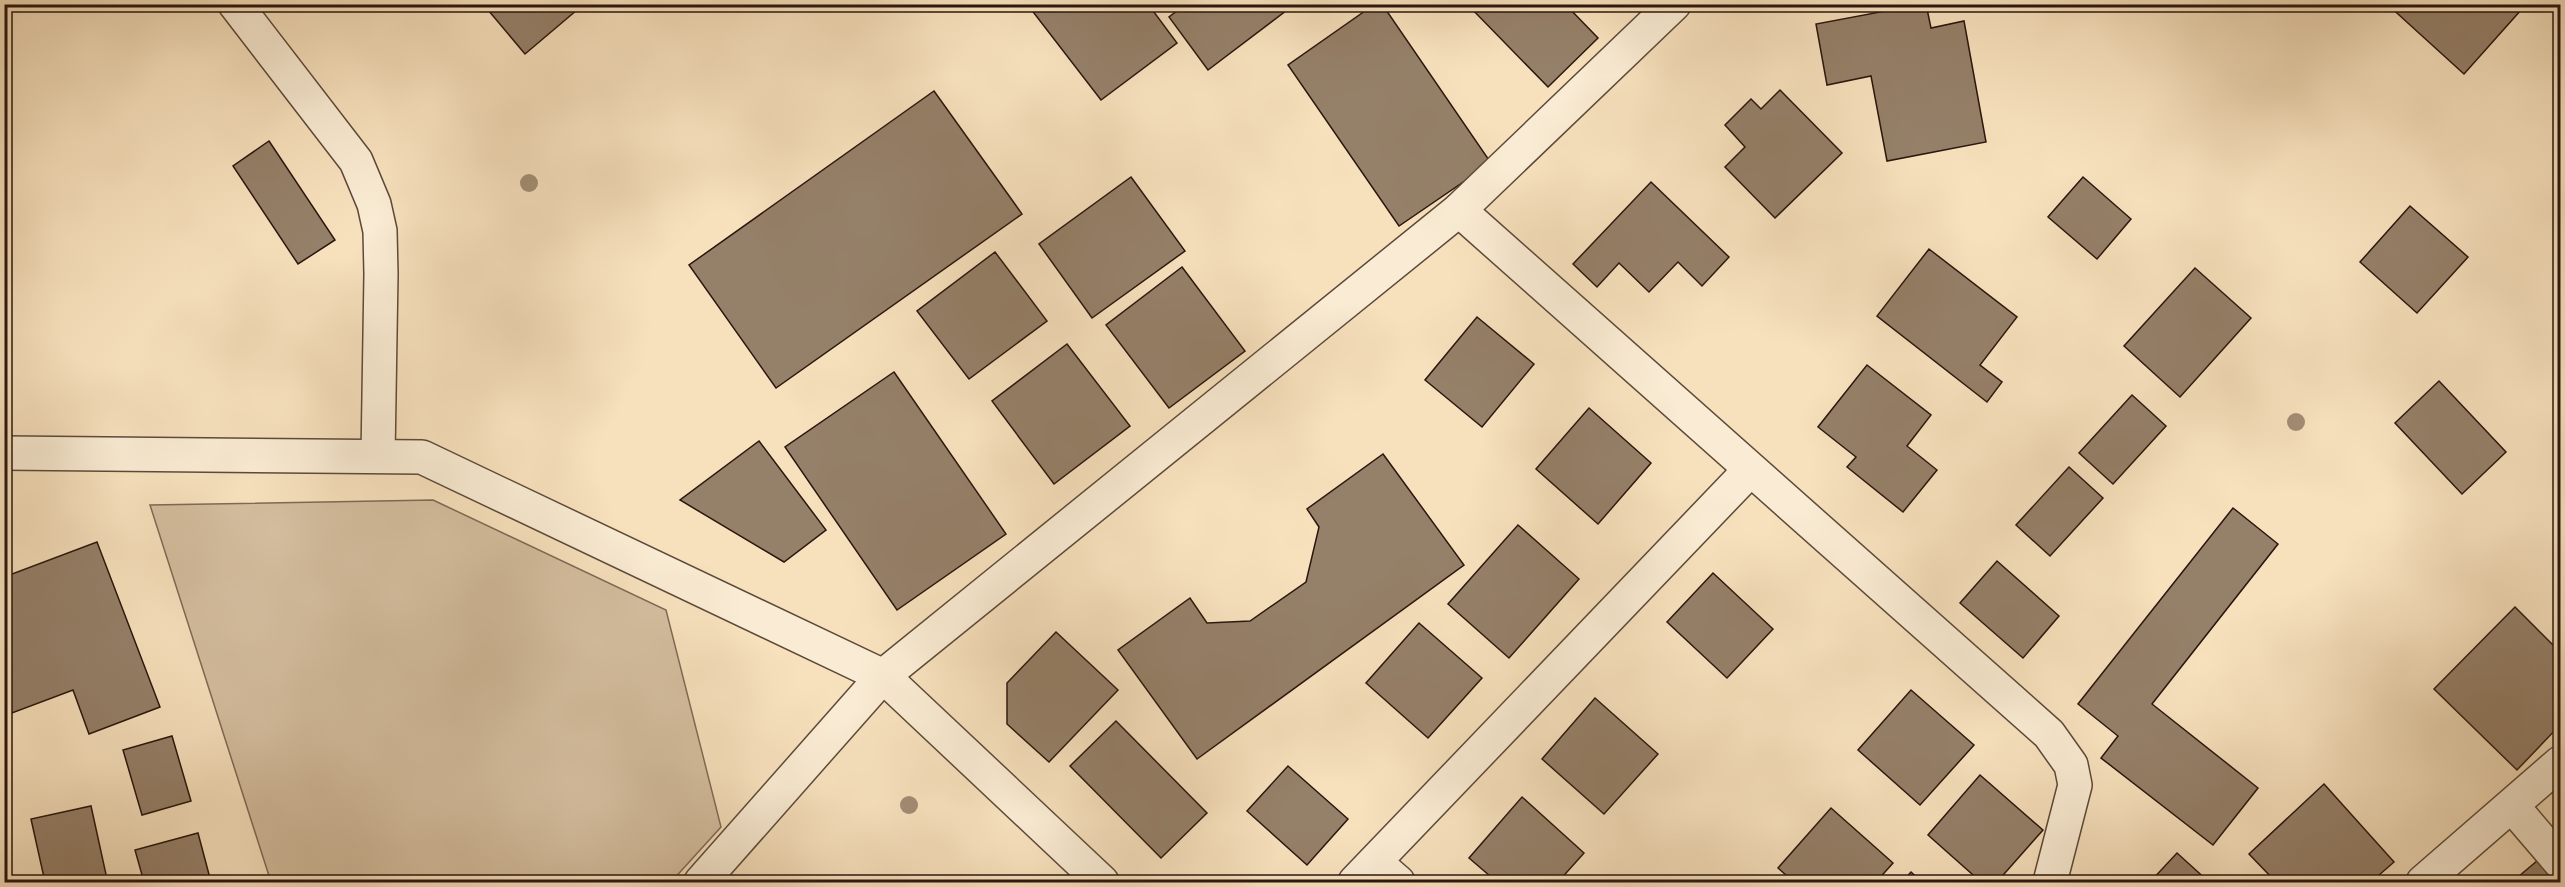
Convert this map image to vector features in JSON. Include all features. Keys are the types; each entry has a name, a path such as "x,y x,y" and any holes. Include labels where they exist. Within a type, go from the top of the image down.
{"street":[{"path":"235,4 356,161 374,204 380,231 381,274 378,456"},
{"path":"701,882 883,676 1459,210 1674,4"},
{"path":"1459,210 2061,747 2071,765 2075,785 2050,882"},
{"path":"4,453 422,456 883,676 1102,882"},
{"path":"1376,876 1750,470"},
{"path":"2423,882 2513,807 2560,763"},
{"path":"2513,807 2560,862"}],"shaded area":[{"path":"433,500 666,610 721,827 671,882 271,882 150,505"}],"building":[{"path":"483,4 584,4 525,54"},
{"path":"1027,4 1148,4 1177,43 1101,100"},
{"path":"1186,4 1295,4 1208,70 1169,17"},
{"path":"1375,4 1382,4 1491,163 1399,226 1288,65"},
{"path":"1467,4 1565,4 1598,38 1548,87"},
{"path":"1890,4 1926,4 1931,28 1964,21 1986,142 1887,161 1871,76 1827,85 1816,24 1891,10"},
{"path":"2387,4 2514,4 2521,10 2464,74"},
{"path":"1780,90 1842,153 1775,218 1725,167 1745,147 1725,125 1751,99 1761,109"},
{"path":"934,91 1022,214 776,388 689,265"},
{"path":"269,141 335,240 298,264 233,166"},
{"path":"1131,177 1185,251 1092,318 1039,244"},
{"path":"2083,177 2131,219 2097,259 2048,217"},
{"path":"1651,182 1729,257 1702,286 1678,262 1649,292 1619,263 1597,287 1573,264"},
{"path":"2410,206 2468,257 2417,313 2360,262"},
{"path":"1929,249 2017,317 1980,365 2002,382 1987,402 1877,316"},
{"path":"995,252 1047,321 969,379 917,311"},
{"path":"1182,267 1245,351 1169,408 1106,325"},
{"path":"2195,268 2251,318 2180,397 2124,346"},
{"path":"1477,317 1534,364 1482,427 1425,380"},
{"path":"1067,344 1130,426 1054,484 992,401"},
{"path":"1867,365 1931,415 1907,446 1937,470 1903,512 1847,467 1856,457 1818,427"},
{"path":"894,372 1006,534 897,610 785,447"},
{"path":"2439,381 2506,452 2462,494 2395,423"},
{"path":"2132,395 2166,426 2113,484 2079,453"},
{"path":"1589,408 1651,463 1598,524 1536,469"},
{"path":"759,441 826,530 784,562 680,500"},
{"path":"1383,454 1464,565 1197,759 1118,650 1190,598 1207,623 1250,621 1306,582 1319,527 1307,509"},
{"path":"2069,467 2103,498 2050,556 2016,525"},
{"path":"2233,508 2278,544 2152,704 2258,788 2213,845 2101,758 2118,736 2078,704"},
{"path":"1518,525 1579,579 1509,658 1448,604"},
{"path":"97,542 160,707 89,734 73,690 4,716 4,577"},
{"path":"1997,561 2059,616 2023,658 1960,603"},
{"path":"1713,573 1773,629 1727,678 1667,622"},
{"path":"2515,607 2560,652 2560,725 2517,770 2434,689"},
{"path":"1419,623 1482,678 1428,738 1366,683"},
{"path":"1056,632 1118,690 1049,762 1007,724 1007,683"},
{"path":"1911,690 1974,745 1920,805 1858,750"},
{"path":"1595,698 1658,754 1604,814 1542,759"},
{"path":"1116,721 1207,813 1161,858 1070,766"},
{"path":"172,736 191,801 142,815 123,750"},
{"path":"1288,766 1348,819 1307,865 1247,811"},
{"path":"1980,775 2043,830 1997,882 1981,882 1928,835"},
{"path":"2324,784 2394,862 2371,882 2276,882 2249,854"},
{"path":"1522,797 1584,853 1558,882 1497,882 1469,858"},
{"path":"91,806 107,879 93,882 45,882 31,819"},
{"path":"1831,808 1893,863 1876,882 1794,882 1778,868"},
{"path":"198,833 211,882 144,882 135,850"},
{"path":"2177,853 2209,882 2150,882"},
{"path":"2544,855 2560,875 2560,882 2512,882"},
{"path":"1911,872 1922,882 1902,882"}]}
